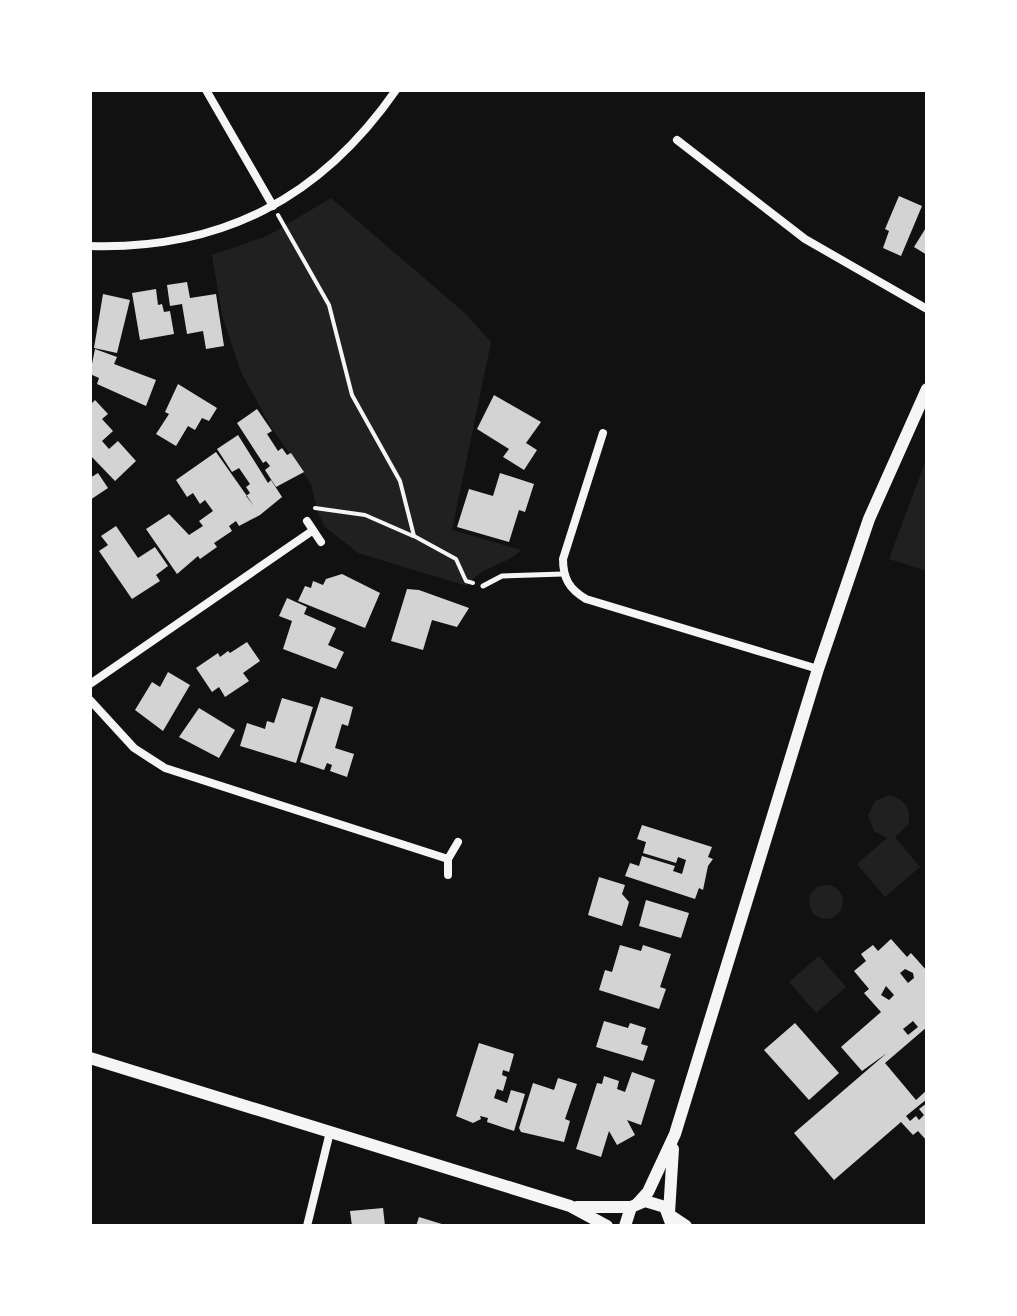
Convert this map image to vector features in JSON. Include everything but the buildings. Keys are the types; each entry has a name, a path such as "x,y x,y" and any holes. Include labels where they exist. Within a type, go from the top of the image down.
{"street":[{"path":"206,90 273,206"},
{"path":"90,246 139,246 178,241 232,224 273,206 314,181 338,160 396,90"},
{"path":"677,140 805,239 927,309"},
{"path":"625,1226 635,1205 648,1192 675,1134 818,669 869,519 927,389"},
{"path":"603,433 565,549 563,574 570,587 586,599 818,669"},
{"path":"307,521 321,542"},
{"path":"90,684 312,531"},
{"path":"90,700 126,741 165,768 448,859"},
{"path":"448,875 448,859 458,842"},
{"path":"90,1058 570,1206 607,1226"},
{"path":"307,1226 330,1132"},
{"path":"670,1218 675,1134"},
{"path":"570,1206 635,1205 652,1201 670,1218 686,1226"}],"lane":[{"path":"483,586 502,576 563,574"}],"path":[{"path":"273,206 329,305 352,395 400,481 414,536"},
{"path":"307,521 303,511 341,510 365,515 414,536 456,559 466,581 483,586"}],"shaded area":[{"path":"331,198 465,313 491,342 452,530 521,550 480,573 467,586 358,553 325,527 311,484 271,427 241,372 222,315 212,255 267,236"},
{"path":"927,457 927,571 889,559"},
{"path":"890,795 903,802 909,814 908,825 895,837 920,867 885,897 857,864 887,838 874,831 868,816 875,801"},
{"path":"826,885 838,890 843,902 838,914 826,919 814,914 809,902 814,890"},
{"path":"819,956 846,987 816,1013 789,982"}]}
